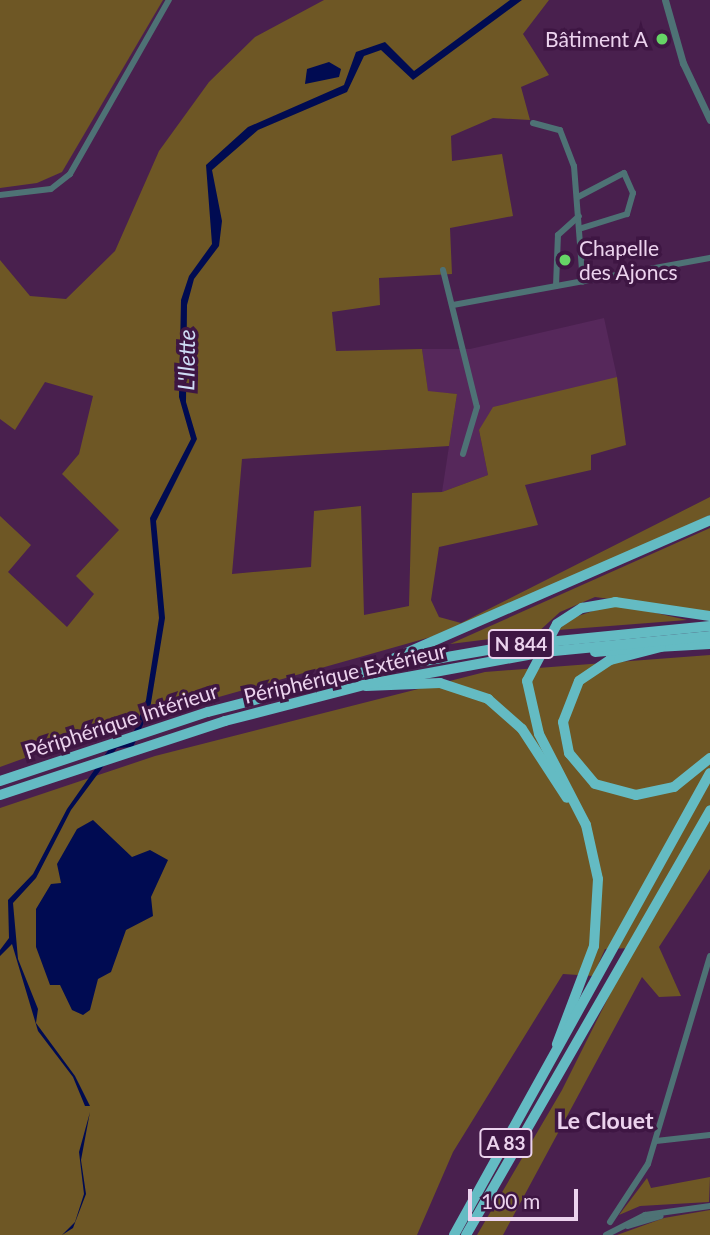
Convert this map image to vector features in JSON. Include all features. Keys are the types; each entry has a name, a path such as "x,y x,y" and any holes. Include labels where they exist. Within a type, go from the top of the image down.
{"highway":[{"path":"334,679 345,670 433,646 710,520"},
{"path":"549,1064 599,917 599,893 581,815 539,734 527,681 556,624 582,608 615,602 710,616"},
{"name":"Périphérique Intérieur","path":"0,781 149,730 334,679 517,645 710,626"},
{"name":"Périphérique Extérieur","path":"0,795 153,744 364,685 576,648 710,636"},
{"path":"576,648 580,654 710,644"},
{"path":"661,647 603,662 579,681 563,722 569,753 594,783 636,795 674,787 710,758"},
{"path":"364,685 440,683 488,699 522,729 581,815"},
{"path":"641,913 710,773"},
{"path":"628,936 710,786"},
{"path":"641,913 710,810"},
{"name":"A 83","path":"466,1235 604,987 628,936"},
{"name":"A 83","path":"454,1235 549,1064 628,936"}],"street":[{"path":"0,195 51,189 70,174 169,0"},
{"path":"666,0 710,120"},
{"path":"533,123 560,130 578,197 583,282"},
{"path":"578,197 624,173 633,192 627,214 579,229"},
{"path":"556,286 558,235 579,216"},
{"path":"453,305 710,258"},
{"path":"443,270 477,407 463,454"},
{"path":"610,1222 656,1141 710,956"},
{"path":"656,1141 710,1135"},
{"path":"606,1235 623,1226 667,1213 710,1206"}],"shaded area":[{"path":"0,0 163,0 62,172 37,183 0,188"},
{"path":"324,0 549,0 523,34 549,75 521,87 530,120 493,118 451,136 452,161 502,154 513,216 450,228 452,274 379,278 380,305 332,312 336,351 422,349 428,391 457,394 449,446 242,459 232,574 311,567 314,511 361,506 364,615 409,606 412,493 442,492 488,475 479,430 493,407 617,377 626,445 591,455 591,470 525,485 538,525 439,547 431,600 439,617 461,623 710,497 710,515 459,629 102,730 0,767 0,516 31,545 8,572 67,627 94,594 76,576 119,530 62,474 79,454 93,396 45,382 15,430 0,419 0,260 30,296 66,299 115,251 159,151 209,82 255,37"},
{"path":"604,318 617,377 479,430 488,475 442,492 457,394 428,392 422,349 470,349"},
{"path":"710,528 710,612 595,597 560,612 537,633 450,644"},
{"path":"608,606 625,606 687,620 558,630 572,618"},
{"path":"710,655 710,869 659,947 681,996 659,997 642,977 503,1235 477,1235 562,1090 633,948 605,949 593,976 563,974 453,1152 417,1235 0,1235 0,808 155,756 485,672"},
{"path":"710,1177 709,1202 640,1206 619,1215 647,1178 651,1188"},
{"path":"710,1210 710,1235 617,1235 664,1218"}],"water":[{"name":"L'Ilette","path":"510,0 522,0 413,80 381,50 364,56 347,92 258,130 212,170 222,221 219,246 194,279 187,305 186,402 197,439 156,521 165,618 150,709 133,747 117,748 71,810 36,878 13,903 18,959 38,1009 36,1023 75,1076 90,1106 85,1106 73,1077 38,1031 12,944 0,956 0,950 9,938 8,900 33,874 67,809 114,742 130,742 146,700 159,618 150,518 191,439 179,397 181,300 189,276 212,244 206,165 248,127 344,85 356,52 385,42 414,71"},
{"path":"329,62 341,69 339,77 305,84 307,69"},
{"path":"93,820 132,857 150,850 168,860 151,897 153,916 126,930 111,972 98,979 90,1010 83,1015 72,1010 60,985 50,985 36,947 36,909 51,884 61,883 57,864 77,829"},
{"path":"90,1112 81,1160 86,1194 73,1228 62,1235 75,1222 84,1194 79,1152"}],"place":[{"name":"Bâtiment A","path":"662,39"},
{"name":"Chapelle des Ajoncs","path":"565,260"}],"district":[{"name":"Le Clouet","path":"605,1120"}]}
